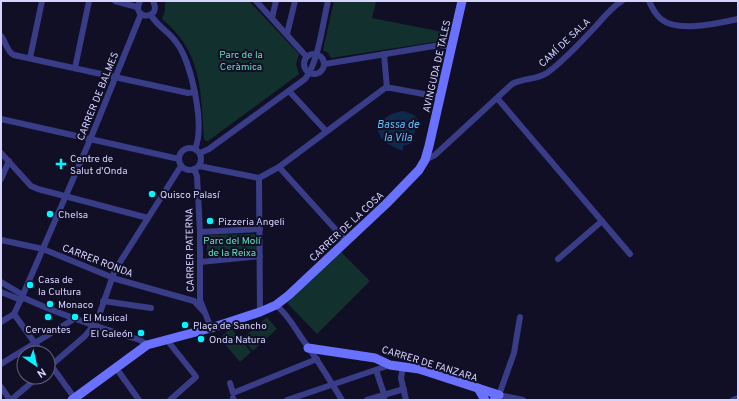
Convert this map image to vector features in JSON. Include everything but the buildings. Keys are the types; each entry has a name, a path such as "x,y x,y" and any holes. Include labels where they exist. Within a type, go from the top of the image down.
{"main road":[{"name":"AVINGUDA DE TALES","path":"425,160 462,1"},
{"name":"CARRER DE LA COSA","path":"147,345 211,328 260,312 276,305 289,295 391,198 419,170 425,160"},
{"path":"75,399 147,345"},
{"name":"CARRER DE FANZARA","path":"308,348 375,358 390,365 419,369 478,388 486,397 496,398"}],"street":[{"path":"30,58 42,1"},
{"path":"75,68 89,1"},
{"path":"116,1 137,7 141,14 146,16 151,15 155,11 156,6 154,1"},
{"path":"137,7 140,1"},
{"path":"272,18 276,1"},
{"path":"287,34 295,1"},
{"path":"328,1 310,74 209,149 197,151 188,148 184,150 179,159 182,166 187,170 196,168 259,178 279,167 376,94 388,88 440,96"},
{"name":"CAMÍ DE SALA","path":"512,84 518,81 536,78 550,70 586,37 615,6 622,1"},
{"path":"648,1 658,16 670,24 689,26 738,19"},
{"path":"257,2 306,56"},
{"name":"CARRER DE BALMES","path":"14,314 90,140 141,14"},
{"path":"151,15 155,22 177,43 184,55 190,73 198,116 197,151 201,160 196,168"},
{"path":"1,36 11,53 188,93 194,92"},
{"path":"325,64 440,45 451,47"},
{"path":"316,53 324,59 325,64 320,73 310,74 305,69 303,62 306,56 316,53"},
{"path":"384,54 388,88"},
{"name":"CARRER DE LA COSA","path":"425,160 435,155 512,84"},
{"path":"289,90 326,131"},
{"path":"497,98 630,254"},
{"path":"1,119 179,159"},
{"path":"1,152 34,188 148,218"},
{"path":"1,179 9,161"},
{"path":"56,359 88,333 97,321 111,277 182,166"},
{"path":"279,167 346,241"},
{"name":"CARRER PATERNA","path":"196,168 200,232 200,296 211,328"},
{"path":"259,178 260,312"},
{"path":"558,259 602,221"},
{"path":"200,232 260,229"},
{"name":"CARRER RONDA","path":"1,240 43,249 111,277 188,299 196,303 205,313"},
{"path":"200,262 260,256"},
{"path":"1,282 22,298"},
{"path":"1,292 22,298 92,326 140,340 147,345"},
{"name":"CARRER RONDA","path":"188,299 200,296"},
{"path":"103,302 151,308"},
{"path":"276,305 284,311 317,359 333,385 339,399"},
{"path":"1,322 14,314 35,343"},
{"path":"520,317 514,353 496,398 523,400"},
{"path":"1,364 74,319"},
{"path":"167,340 196,377 170,400"},
{"path":"230,383 233,393 317,359"},
{"path":"288,400 390,365"},
{"path":"403,367 401,378 406,400"},
{"path":"116,368 139,400"},
{"path":"376,370 384,397"},
{"path":"56,374 75,399"},
{"path":"1,387 10,400 28,385"},
{"path":"366,400 384,397 404,389"},
{"path":"733,400 738,398"}],"green space":[{"name":"Parc de la Ceràmica","path":"168,1 249,1 299,54 296,64 299,74 206,141 204,139 200,89 197,73 192,59 185,45 175,31 162,19 165,10 165,3"},
{"path":"334,1 376,2 372,18 448,33 447,40 331,58 328,53 323,50"},
{"name":"Parc del Molí de la Reixa","path":"254,234 258,238 258,252 255,257 211,258 207,255 207,238 210,235"},
{"path":"340,251 370,281 317,334 287,303"},
{"path":"267,317 277,329 253,351 242,339"},
{"path":"231,328 251,352 240,362 220,338"}],"water":[{"name":"Bassa de la Vila","path":"403,111 414,115 418,120 412,143 403,146 403,151 384,141 378,130 388,116"}],"place":[{"name":"Centre de Salut d'Onda","path":"61,164"},
{"name":"Quisco Palasí","path":"152,194"},
{"name":"Chelsa","path":"50,214"},
{"name":"Pizzeria Angeli","path":"210,221"},
{"name":"Casa de la Cultura","path":"30,285"},
{"name":"Monaco","path":"50,304"},
{"name":"Cervantes","path":"48,317"},
{"name":"El Musical","path":"75,317"},
{"name":"Plaça de Sancho","path":"185,325"},
{"name":"El Galeón","path":"141,333"},
{"name":"Onda Natura","path":"201,339"}]}
